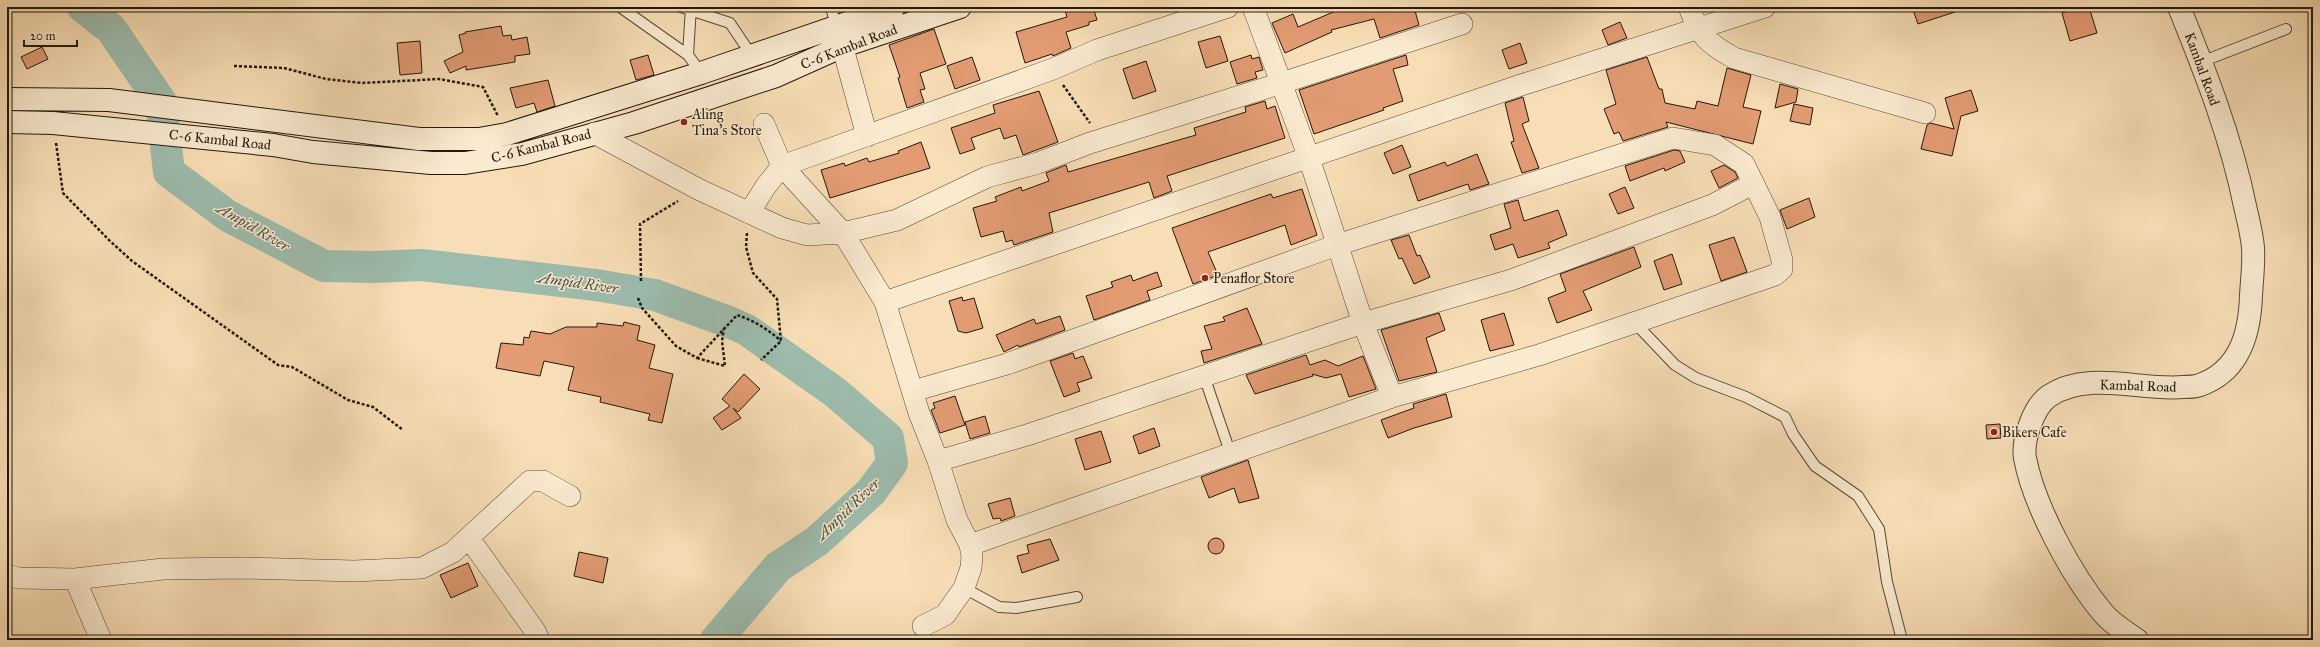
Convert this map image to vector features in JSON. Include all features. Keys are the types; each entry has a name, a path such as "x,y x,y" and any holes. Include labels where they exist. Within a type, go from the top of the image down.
{"main road":[{"name":"C-6 Kambal Road","path":"7,99 109,100 419,139 479,139 507,134 701,74 894,7"},
{"name":"C-6 Kambal Road","path":"7,122 53,123 273,145 313,152 423,162 465,163 522,154 634,123 776,76 837,27 960,7"},
{"name":"Kambal Road","path":"2137,640 2104,615 2072,568 2036,496 2024,456 2027,431 2035,413 2048,396 2074,386 2103,383 2170,389 2200,386 2227,370 2242,348 2250,316 2253,247 2238,170 2201,62 2179,7"}],"street":[{"path":"749,213 766,186 782,166 1054,69 1097,50 1228,7"},
{"path":"1253,7 1309,158 1363,323 1392,397"},
{"path":"1689,7 1697,30 1719,49 1734,58 1925,113"},
{"path":"885,302 1521,85 1697,30 1765,7"},
{"path":"594,133 698,189 782,228 807,235 843,233 897,220 987,177 1038,163 1105,139 1462,24"},
{"path":"837,27 867,136"},
{"path":"764,124 782,166 843,233 885,302 919,413 938,461 956,520 970,545 972,556 971,568 964,588 945,615 923,626"},
{"path":"913,391 1007,364 1337,245 1673,138 1715,145 1744,164 1770,217 1782,260 1782,269 1769,277 1636,324 1539,355 1392,397 1230,452 970,545"},
{"path":"938,461 1027,435 1363,323 1511,280 1712,205 1753,184"},
{"path":"7,575 18,578 75,580 163,569 246,568 354,572 422,568 453,552 530,481 543,481 570,496"},
{"path":"469,538 535,631 539,640"},
{"path":"75,580 101,640"}],"lane":[{"path":"620,7 688,55 701,74"},
{"path":"681,7 691,9 730,23 752,56"},
{"path":"688,55 691,9"},
{"path":"2201,62 2286,29"},
{"path":"1636,324 1675,365 1696,378 1746,398 1785,417 1793,434 1815,466 1858,496 1879,529 1886,582 1902,640"},
{"path":"1204,376 1230,452"},
{"path":"964,588 999,607 1016,608 1077,597"}],"path":[{"path":"234,66 284,68 326,79 362,83 439,79 483,88 507,134"},
{"path":"1054,69 1082,114 1105,139"},
{"path":"53,123 63,193 132,261 278,365 292,368 348,400 373,407 403,430"},
{"path":"641,281 640,224 698,189"},
{"path":"749,213 746,247 748,258 754,273 777,299 781,341"},
{"path":"638,298 642,308 676,346 696,358 725,366 722,341 725,327"},
{"path":"696,358 737,316 746,318 772,333 781,341"},
{"path":"761,360 781,341"}],"building":[{"path":"1064,7 1093,7 1097,20 1089,22 1089,25 1066,32 1071,48 1053,56 1052,54 1025,63 1016,32 1067,17"},
{"path":"1337,7 1414,7 1419,25 1380,38 1374,19 1331,30 1332,32 1285,53 1272,23 1293,14 1298,27 1338,10"},
{"path":"1912,7 1960,7 1961,10 1918,24"},
{"path":"2080,7 2089,7 2097,33 2070,41 2062,13"},
{"path":"1620,22 1627,38 1608,45 1602,30"},
{"path":"501,26 503,36 511,35 512,40 527,37 530,54 515,56 515,62 466,70 466,66 450,73 444,61 463,52 459,35 466,33 465,32"},
{"path":"934,29 946,64 920,73 925,89 920,90 924,102 907,108 898,78 900,77 889,45"},
{"path":"1220,36 1228,61 1206,68 1198,42"},
{"path":"420,41 422,73 400,75 397,43"},
{"path":"1520,43 1527,63 1509,69 1502,50"},
{"path":"42,47 48,59 27,69 21,57"},
{"path":"648,55 654,75 636,80 630,60"},
{"path":"1251,55 1252,59 1259,57 1263,70 1255,72 1257,78 1237,84 1230,62"},
{"path":"1406,55 1408,65 1393,69 1403,101 1383,108 1384,110 1314,134 1299,90"},
{"path":"972,57 980,80 955,89 947,66"},
{"path":"1647,57 1659,89 1662,89 1665,103 1695,109 1697,101 1718,106 1727,68 1751,75 1743,107 1761,111 1753,144 1666,122 1668,127 1623,141 1619,132 1614,134 1604,109 1616,104 1606,70"},
{"path":"1146,61 1156,91 1133,99 1123,69"},
{"path":"548,80 555,106 537,112 534,103 516,108 510,88"},
{"path":"1780,84 1798,89 1796,102 1775,108"},
{"path":"1971,90 1978,111 1961,116 1952,156 1921,149 1927,125 1930,123 1954,129 1945,98"},
{"path":"1039,91 1058,142 1023,155 1016,135 1004,139 1000,128 971,138 975,149 960,154 951,128 995,113 993,105"},
{"path":"1523,97 1529,121 1522,124 1539,168 1522,173 1511,142 1514,141 1505,103"},
{"path":"1265,101 1267,109 1275,106 1285,138 1167,176 1172,191 1154,198 1149,182 1049,213 1053,232 1014,245 1012,240 1006,242 1003,231 981,237 973,208 997,201 995,197 1021,187 1022,191 1049,181 1046,173 1066,165 1068,172 1196,135 1194,128 1246,112 1245,107"},
{"path":"1794,104 1813,108 1810,125 1790,121"},
{"path":"921,142 930,168 830,198 821,170 844,163 845,166 867,158 869,162 899,153 898,151"},
{"path":"1402,145 1411,167 1393,174 1384,153"},
{"path":"1674,150 1680,151 1685,162 1665,171 1664,168 1630,181 1625,166"},
{"path":"1477,154 1489,184 1470,190 1468,184 1418,201 1409,175 1445,162 1447,166"},
{"path":"1724,165 1735,172 1738,178 1719,188 1711,171"},
{"path":"1625,187 1634,208 1618,214 1609,194"},
{"path":"1302,189 1317,235 1291,245 1285,225 1208,252 1218,275 1193,284 1172,228 1271,194 1273,198"},
{"path":"1809,198 1815,217 1787,229 1780,210"},
{"path":"1518,200 1524,221 1558,210 1567,235 1548,243 1550,248 1518,258 1513,244 1495,250 1490,235 1511,228 1504,204"},
{"path":"1409,235 1417,256 1420,255 1430,277 1414,284 1402,258 1399,259 1391,240"},
{"path":"1734,237 1747,272 1721,281 1709,245"},
{"path":"1634,247 1641,267 1583,291 1592,310 1557,323 1548,298 1566,291 1560,274"},
{"path":"1672,254 1682,284 1664,290 1654,261"},
{"path":"1157,272 1162,286 1147,291 1150,300 1094,320 1086,296 1113,287 1111,282 1131,275 1133,281"},
{"path":"962,297 963,301 974,298 983,328 966,333 958,331 949,301"},
{"path":"1247,308 1262,344 1204,363 1201,351 1212,349 1204,326 1225,321 1223,317"},
{"path":"1439,313 1445,330 1426,338 1437,372 1399,381 1381,330"},
{"path":"1504,313 1514,345 1490,351 1481,320"},
{"path":"1060,316 1065,330 1019,347 1018,345 1004,352 996,335 1034,319 1036,324"},
{"path":"624,322 640,326 637,340 655,345 649,368 673,374 662,423 648,420 650,414 600,402 601,397 568,390 574,367 544,361 540,376 496,368 501,343 523,345 524,337 529,338 531,331 550,334 566,327 597,327 597,323 623,326"},
{"path":"1073,353 1075,359 1083,356 1092,378 1077,383 1080,391 1064,397 1050,361"},
{"path":"1306,355 1310,365 1325,360 1338,366 1363,356 1376,389 1349,397 1341,374 1326,378 1312,374 1313,376 1255,394 1246,375"},
{"path":"744,374 760,389 738,412 733,408 741,418 722,430 713,418 730,406 722,399"},
{"path":"1446,394 1452,417 1414,428 1388,438 1381,420 1414,408 1413,404"},
{"path":"955,396 965,425 940,433 931,410 935,408 933,403"},
{"path":"985,416 990,433 970,439 965,422"},
{"path":"2000,424 2001,438 1987,439 1986,425"},
{"path":"1154,428 1160,446 1139,454 1133,436"},
{"path":"1101,431 1111,462 1085,470 1075,439"},
{"path":"1248,460 1259,498 1239,503 1234,488 1209,498 1201,477"},
{"path":"1010,498 1015,516 1001,521 1000,518 993,519 988,504"},
{"path":"1213,538 1219,538 1224,543 1222,552 1219,554 1213,554 1208,549 1208,543"},
{"path":"1050,539 1059,560 1022,573 1017,556 1029,553 1027,545"},
{"path":"579,552 608,558 603,583 574,576"},
{"path":"468,563 478,586 451,598 440,575"}],"waterway":[{"name":"Ampid River","path":"83,7 111,29 161,102 169,172 228,216 324,266 373,267 422,265 596,285 655,295 747,330 836,393 888,438 892,463 871,492 817,541 778,567 716,640"}],"place":[{"name":"Aling Tina's Store","path":"684,122"},
{"name":"Penaflor Store","path":"1205,278"},
{"name":"Bikers Cafe","path":"1994,432"}]}
